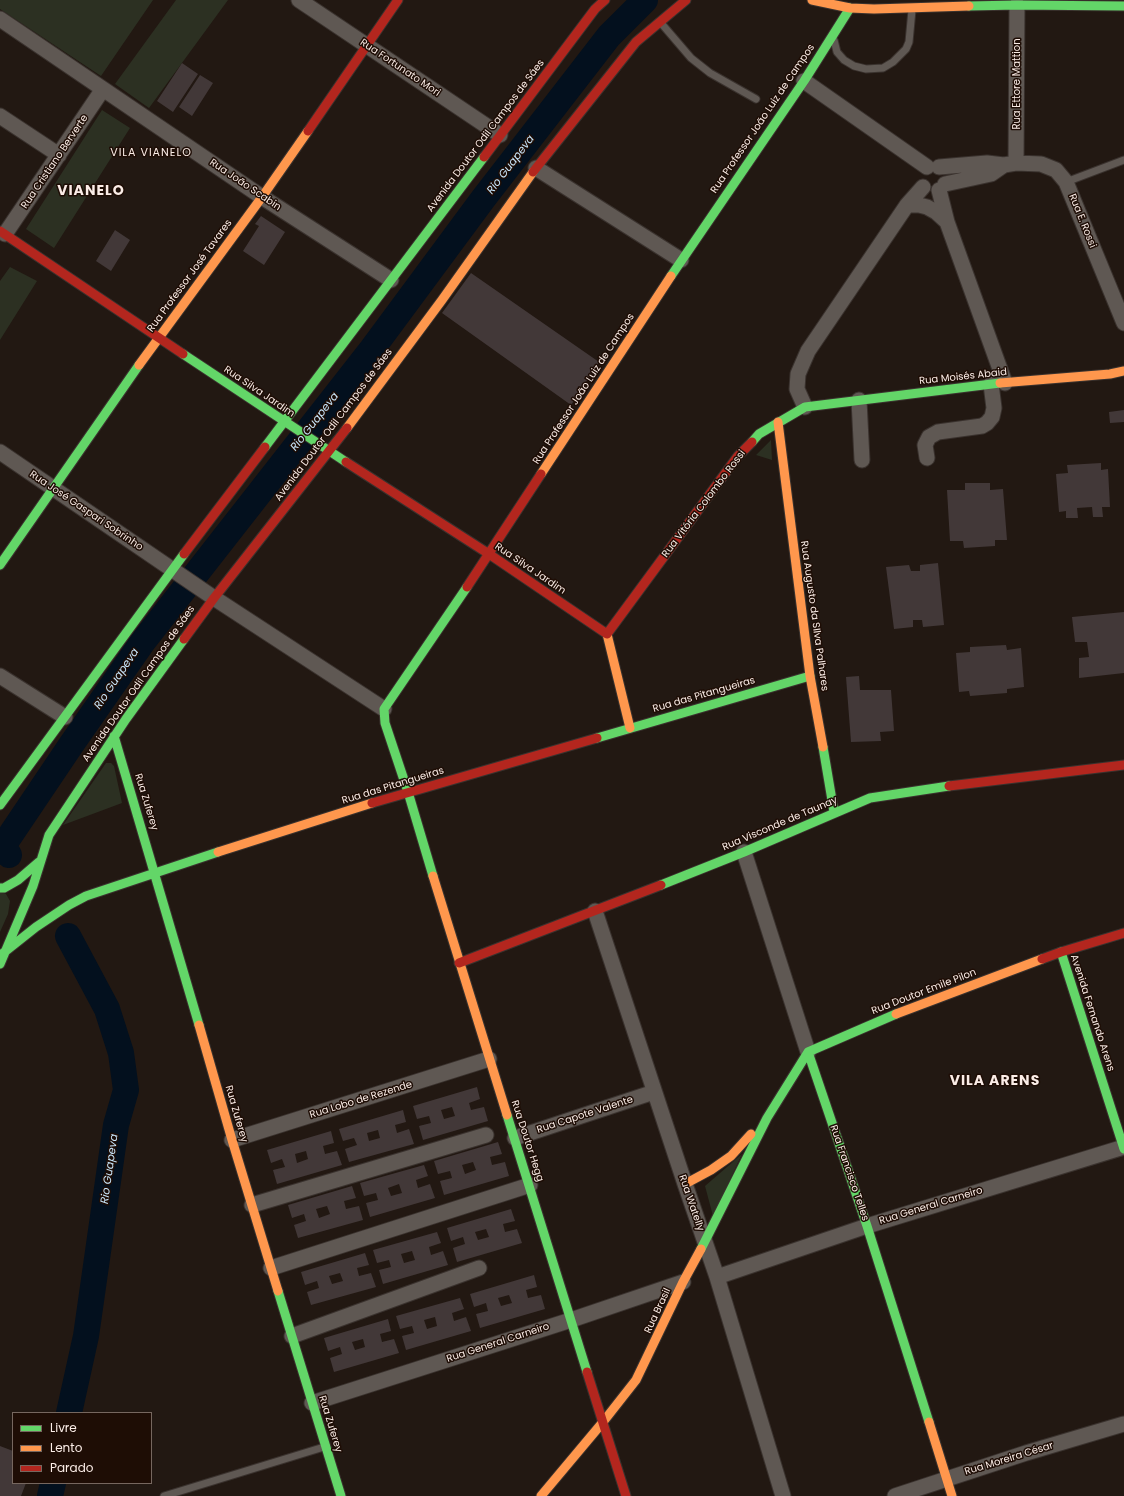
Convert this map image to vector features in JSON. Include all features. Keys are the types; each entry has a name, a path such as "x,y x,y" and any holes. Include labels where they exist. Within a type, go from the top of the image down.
{"main road":[{"name":"Rua Professor José Tavares","path":"0,564 158,338 262,197 398,0"},
{"name":"Avenida Doutor Odil Campos de Sáes","path":"0,806 65,717 176,573 284,422 595,9 605,0"},
{"name":"Avenida Doutor Odil Campos de Sáes","path":"0,964 33,886 39,862 49,835 114,736 210,596 330,451 442,300 536,168 636,42 686,0"},
{"path":"812,0 850,8 874,9 1017,5 1124,6"},
{"path":"874,9 896,0"},
{"name":"Rua Professor João Luiz de Campos","path":"384,708 489,554 681,260 804,81 850,8"},
{"name":"Rua Silva Jardim","path":"3,233 284,422 489,554 607,634"},
{"name":"Rua Moisés Abaid","path":"806,408 998,383 1110,374 1124,371"},
{"name":"Rua Vitória Colombo Rossi","path":"607,634 738,456 759,434 778,422 806,408"},
{"name":"Rua Augusto da SIlva Palhares","path":"778,422 810,676 834,812"},
{"path":"607,634 630,728"},
{"name":"Rua das Pitangueiras","path":"3,954 36,927 69,905 86,896 155,872 408,792 810,676"},
{"path":"384,708 385,723 408,792"},
{"name":"Rua Zuferey","path":"114,736 155,872 232,1140 341,1496"},
{"name":"Rua Visconde de Taunay","path":"459,963 744,852 834,812 870,798 904,792 1124,765"},
{"name":"Rua Doutor Hegg","path":"408,792 459,963 530,1185 626,1496"},
{"path":"0,888 4,888 18,880 39,862"},
{"name":"Rua Doutor Emile Pilon","path":"808,1052 886,1018 1061,952 1124,933"},
{"name":"Avenida Fernando Arens","path":"1061,952 1124,1148"},
{"path":"685,1184 711,1170 731,1156 767,1118 808,1052"},
{"name":"Rua Francisco Telles","path":"808,1052 867,1226 952,1496"},
{"name":"Rua Brasil","path":"541,1496 636,1380 683,1282 705,1242 767,1118"}],"street":[{"name":"Rua Fortunato Mori","path":"310,3 366,46 500,135"},
{"name":"Rua Ettore Mattion","path":"1010,164 1017,5"},
{"name":"Rua João Scabin","path":"0,19 262,197 391,280"},
{"path":"804,81 944,173 946,176 942,187 947,222 998,383 992,417 988,422 982,426 938,432 930,437 925,445 927,458"},
{"name":"Rua Cristiano Berverte","path":"3,233 104,89"},
{"path":"0,116 59,155"},
{"name":"Rua E. Rossi","path":"933,167 987,163 1042,164 1056,170 1066,182 1124,323"},
{"path":"933,167 921,174 920,178 923,187 930,191 991,174 1010,164"},
{"path":"536,168 681,260"},
{"path":"806,408 797,389 798,374 808,351 908,206 923,187"},
{"path":"908,206 919,205 927,207 936,212 947,222"},
{"path":"859,400 862,460"},
{"name":"Rua José Gaspari Sobrinho","path":"0,452 210,596"},
{"path":"210,596 384,708"},
{"path":"0,676 65,717"},
{"name":"Rua Francisco Telles","path":"744,852 808,1052"},
{"name":"Rua Watelly","path":"595,911 654,1092 717,1277 783,1496"},
{"name":"Rua Lobo de Rezende","path":"232,1140 489,1059"},
{"name":"Rua Capote Valente","path":"515,1138 654,1092"},
{"path":"252,1205 486,1136"},
{"name":"Rua General Carneiro","path":"717,1277 867,1226 1124,1148"},
{"path":"271,1268 530,1185"},
{"path":"292,1336 479,1268"},
{"name":"Rua General Carneiro","path":"312,1403 571,1320 683,1282"},
{"name":"Rua Moreira César","path":"895,1496 1124,1424"}],"lane":[{"path":"833,36 837,52 844,60 854,66 866,69 883,68 893,62 906,48 909,42 912,25 912,8"},
{"path":"660,21 691,58 710,73 756,99"},
{"path":"1066,182 1124,160"},
{"path":"164,1496 326,1447"}],"green space":[{"path":"0,0 153,0 101,76 0,9"},
{"path":"176,0 228,0 149,108 115,84"},
{"path":"102,110 130,128 54,248 26,229"},
{"path":"10,267 37,281 0,340 0,281"},
{"path":"771,440 772,460 756,455"},
{"path":"106,763 111,763 114,766 122,803 63,825"},
{"path":"0,893 6,894 10,901 8,914 0,932"},
{"path":"742,1154 713,1216 705,1186"}],"building":[{"path":"182,63 198,74 173,112 157,101"},
{"path":"200,75 213,83 192,116 179,107"},
{"path":"261,216 285,232 264,265 243,251 259,226 255,224"},
{"path":"115,230 130,240 111,271 96,261"},
{"path":"471,273 599,362 571,405 442,313"},
{"path":"1124,410 1124,422 1110,423 1109,412"},
{"path":"1101,463 1101,470 1108,469 1110,507 1102,507 1103,517 1093,517 1092,507 1077,508 1078,518 1066,518 1066,511 1059,512 1056,474 1068,473 1067,465"},
{"path":"965,483 990,483 990,490 1003,489 1007,540 995,540 995,546 964,548 963,541 950,541 947,490 965,490"},
{"path":"938,563 944,625 923,627 922,620 913,620 913,627 894,629 886,567 909,565 911,571 920,571 920,565"},
{"path":"1124,612 1124,673 1079,678 1079,658 1089,657 1087,642 1075,642 1072,617"},
{"path":"1006,645 1007,650 1021,648 1024,687 1007,689 1007,693 970,696 969,691 959,692 956,653 970,652 970,647"},
{"path":"859,676 860,690 891,690 894,731 880,732 881,741 851,742 846,677"},
{"path":"477,1087 480,1099 469,1103 471,1110 484,1107 488,1121 423,1140 419,1126 431,1123 429,1116 417,1119 413,1106","holes":["452,1107 455,1116 444,1119 441,1110"]},
{"path":"403,1110 406,1122 395,1125 397,1133 409,1129 414,1144 349,1162 345,1149 357,1145 354,1138 343,1141 339,1129","holes":["378,1130 380,1138 369,1141 367,1133"]},
{"path":"331,1131 334,1143 323,1146 325,1154 337,1151 342,1165 277,1184 273,1170 285,1167 282,1159 271,1163 267,1150","holes":["306,1151 308,1159 297,1163 295,1154"]},
{"path":"498,1142 502,1154 490,1157 492,1165 505,1162 509,1176 444,1195 440,1181 452,1178 450,1171 438,1174 434,1161","holes":["473,1162 476,1170 465,1174 462,1165"]},
{"path":"424,1165 428,1176 416,1180 418,1188 430,1184 435,1198 370,1217 366,1203 378,1200 376,1193 364,1196 360,1183","holes":["399,1184 402,1193 391,1196 388,1188"]},
{"path":"352,1186 356,1198 344,1201 346,1209 359,1206 363,1220 298,1238 294,1225 306,1221 304,1214 292,1218 288,1205","holes":["327,1206 330,1214 319,1218 316,1209"]},
{"path":"511,1209 515,1221 503,1224 505,1232 517,1229 522,1243 457,1262 453,1248 465,1244 463,1237 451,1241 447,1228","holes":["486,1229 489,1237 478,1240 475,1232"]},
{"path":"437,1232 441,1243 429,1247 431,1255 443,1251 448,1265 383,1284 379,1270 391,1267 389,1260 377,1263 373,1250","holes":["412,1251 415,1260 404,1263 401,1254"]},
{"path":"365,1253 369,1265 357,1268 359,1276 371,1273 376,1287 311,1305 307,1292 319,1288 317,1281 305,1285 301,1272","holes":["340,1273 343,1281 332,1284 329,1276"]},
{"path":"534,1275 537,1287 526,1290 528,1298 541,1295 545,1309 480,1328 476,1314 488,1311 486,1303 474,1307 470,1294","holes":["509,1295 512,1303 501,1306 498,1298"]},
{"path":"460,1298 464,1309 452,1313 454,1321 466,1317 471,1331 406,1350 402,1336 414,1333 412,1326 400,1329 396,1316","holes":["435,1317 437,1326 427,1329 424,1320"]},
{"path":"388,1319 391,1331 380,1334 382,1342 394,1339 399,1353 334,1372 330,1358 342,1354 340,1347 328,1351 324,1338","holes":["363,1339 365,1347 355,1350 352,1342"]},
{"path":"0,1446 12,1451 12,1484 26,1484 21,1496 0,1496"}],"waterway":[{"name":"Rio Guapeva","path":"9,855 3,846 142,643 372,349 483,199 609,36 645,0"},
{"name":"Rio Guapeva","path":"68,936 107,1009 121,1053 126,1090 116,1125 86,1336 69,1412"},
{"name":"Rio Guapeva","path":"50,1496 53,1484"}],"traffic: fast":[{"path":"969,6 1124,6"},
{"path":"671,276 804,81 850,8"},
{"path":"265,447 484,157"},
{"path":"183,354 346,462"},
{"path":"0,565 139,365"},
{"path":"752,442 759,434 805,407 1000,383"},
{"path":"0,805 184,554"},
{"path":"433,876 408,792 385,723 384,709 467,587"},
{"path":"0,964 33,886 49,835 126,719 184,639"},
{"path":"597,738 810,676"},
{"path":"114,736 199,1025"},
{"path":"823,747 834,812"},
{"path":"661,885 744,852 870,798 949,786"},
{"path":"2,954 36,927 69,905 86,896 218,852"},
{"path":"0,888 4,888 18,880 39,862"},
{"path":"1061,952 1124,1149"},
{"path":"701,1249 767,1118 808,1052 896,1014"},
{"path":"808,1052 867,1226 929,1422"},
{"path":"507,1115 587,1372"},
{"path":"278,1291 341,1496"}],"traffic: slow":[{"path":"812,0 850,8 874,9 969,6"},
{"path":"139,365 262,197 308,131"},
{"path":"347,428 442,300 533,172"},
{"path":"541,474 671,276"},
{"path":"1000,383 1110,374 1124,371"},
{"path":"778,422 810,676 823,747"},
{"path":"607,634 630,728"},
{"path":"218,852 372,803"},
{"path":"433,876 507,1115"},
{"path":"896,1014 1042,959"},
{"path":"199,1025 278,1291"},
{"path":"685,1184 711,1170 731,1156 751,1134"},
{"path":"541,1496 636,1380 683,1282 701,1249"},
{"path":"929,1422 952,1496"}],"traffic: jam":[{"path":"308,131 398,0"},
{"path":"484,157 595,9 605,0"},
{"path":"533,172 636,42 686,0"},
{"path":"0,231 183,354"},
{"path":"184,639 214,598 347,428"},
{"path":"607,634 738,456 752,442"},
{"path":"184,554 265,447"},
{"path":"346,462 489,554 607,634"},
{"path":"467,587 541,474"},
{"path":"372,803 597,738"},
{"path":"949,786 1124,765"},
{"path":"459,963 661,885"},
{"path":"1042,959 1124,933"},
{"path":"587,1372 626,1496"}],"district":[{"name":"VILA VIANELO","path":"151,153"},
{"name":"VIANELO","path":"91,191"},
{"name":"VILA ARENS","path":"995,1081"}]}
